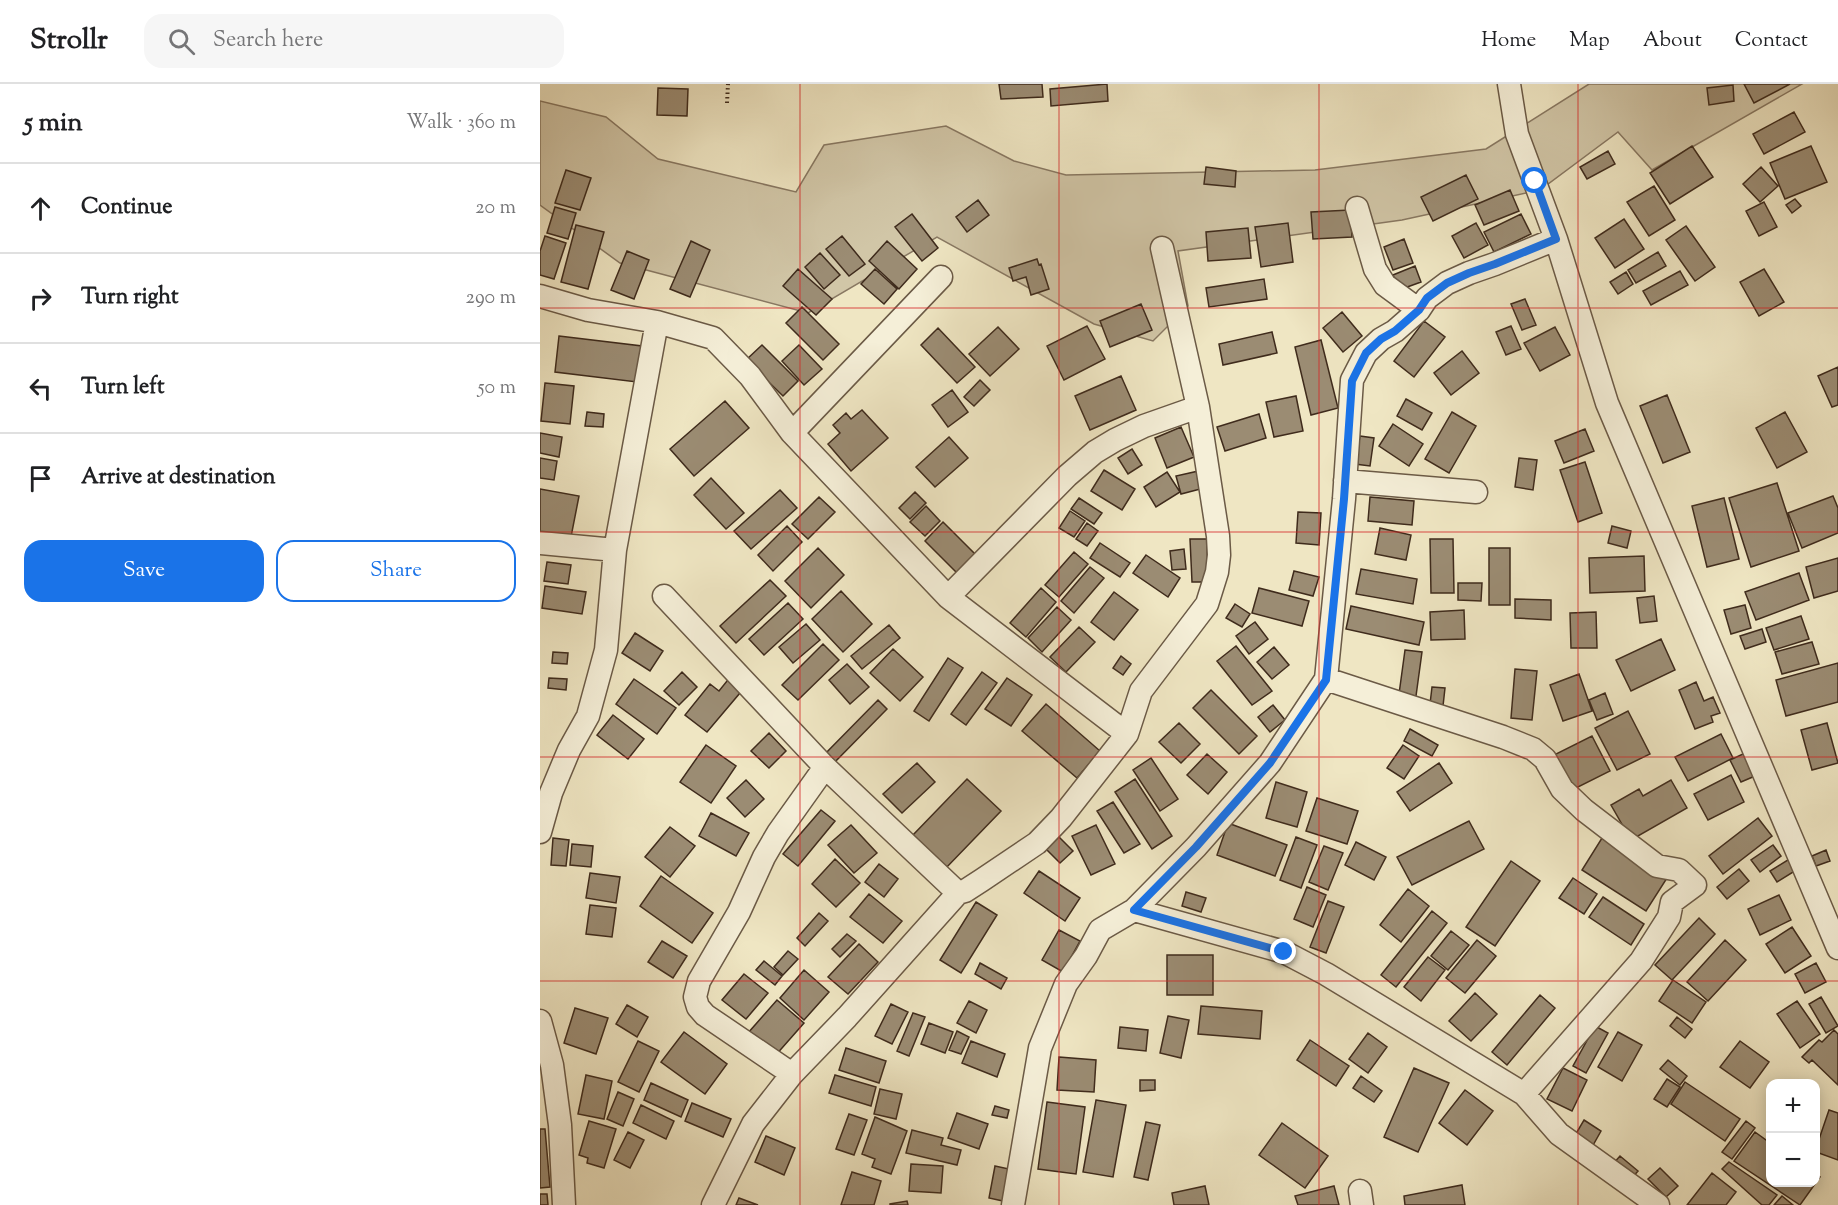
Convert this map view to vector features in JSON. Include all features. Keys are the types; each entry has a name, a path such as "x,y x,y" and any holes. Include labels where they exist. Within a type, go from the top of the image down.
{"street":[{"path":"1509,84 1517,134 1556,239 1607,403 1838,948"},
{"path":"1357,208 1375,269 1385,285 1419,310"},
{"path":"1013,1205 1040,1048 1066,984 1086,956 1100,930 1134,910 1196,847 1270,763 1326,680 1352,381 1366,353 1381,339 1395,331 1419,310 1427,298 1447,283 1556,239"},
{"path":"712,1205 753,1124 792,1074 847,1017 958,893 965,891 1037,843 1061,818 1127,734 1141,690 1207,604 1217,572 1218,536 1198,407 1162,248"},
{"path":"792,433 941,277"},
{"path":"540,296 588,310 657,322 713,338 750,376 792,433 948,597 1127,734"},
{"path":"540,832 551,793 569,750 588,716 606,650 615,550 657,322"},
{"path":"948,597 1067,476 1095,452 1144,426 1198,407"},
{"path":"1345,481 1476,492"},
{"path":"540,543 615,550"},
{"path":"664,596 825,767 958,893"},
{"path":"1326,680 1503,737 1533,749 1545,759 1562,789 1584,810 1657,866 1679,870 1695,885 1672,902 1670,917 1641,961 1524,1094"},
{"path":"792,1074 705,1015 698,1007 695,997 699,981 739,912 764,856 825,767"},
{"path":"1134,910 1284,952 1326,974 1524,1094 1559,1134 1659,1205"},
{"path":"540,1021 555,1085 560,1125 564,1205"}],"path":[{"path":"727,103 728,84"}],"shaded area":[{"path":"1589,84 1802,84 1652,170 1618,132 1540,190 1402,220 1178,251 1188,306 1153,341 1094,324 937,237 808,313 620,263 540,205 540,101 606,117 658,159 796,192 824,145 946,126 1014,161 1066,175 1315,170 1486,149"}],"building":[{"path":"999,84 1042,84 1043,97 1001,99"},
{"path":"1107,84 1108,101 1051,106 1050,89"},
{"path":"1744,84 1790,84 1754,103"},
{"path":"1733,85 1734,101 1709,105 1707,88"},
{"path":"658,88 688,89 687,116 657,115"},
{"path":"1794,112 1805,132 1764,154 1753,134"},
{"path":"1692,146 1713,177 1670,204 1650,173"},
{"path":"1811,146 1827,182 1785,199 1770,163"},
{"path":"1608,151 1615,164 1587,179 1580,167"},
{"path":"1206,167 1236,171 1235,187 1204,184"},
{"path":"1761,167 1778,186 1760,202 1743,184"},
{"path":"566,170 591,178 580,210 555,203"},
{"path":"1466,175 1478,199 1433,221 1421,197"},
{"path":"1654,186 1675,220 1649,236 1627,202"},
{"path":"1510,190 1519,211 1484,225 1475,205"},
{"path":"1795,199 1801,206 1792,213 1786,205"},
{"path":"978,200 989,215 967,232 956,217"},
{"path":"1764,202 1777,227 1759,236 1746,211"},
{"path":"555,207 576,213 568,239 547,233"},
{"path":"1350,210 1352,237 1313,239 1311,212"},
{"path":"912,214 938,248 922,261 895,227"},
{"path":"1521,214 1531,234 1494,252 1484,232"},
{"path":"1624,219 1644,249 1615,268 1595,238"},
{"path":"1288,223 1293,262 1261,267 1255,227"},
{"path":"1476,223 1488,245 1464,258 1452,236"},
{"path":"576,225 604,232 588,289 561,282"},
{"path":"1686,226 1715,267 1695,281 1666,240"},
{"path":"1248,228 1251,258 1208,261 1206,232"},
{"path":"545,236 566,243 554,279 540,275 540,251"},
{"path":"842,236 865,264 849,276 826,249"},
{"path":"1404,239 1413,263 1393,270 1384,247"},
{"path":"691,241 710,250 690,297 670,289"},
{"path":"887,241 917,269 899,289 869,261"},
{"path":"627,251 649,260 634,299 611,290"},
{"path":"1658,252 1666,266 1636,283 1628,270"},
{"path":"820,253 840,275 824,289 805,267"},
{"path":"1037,259 1039,265 1041,264 1049,289 1031,295 1026,277 1013,281 1009,268"},
{"path":"1415,266 1421,282 1399,290 1393,275"},
{"path":"798,269 832,299 816,315 783,286"},
{"path":"875,269 897,289 884,304 861,284"},
{"path":"1764,269 1784,302 1759,316 1740,282"},
{"path":"1680,271 1688,285 1651,305 1643,291"},
{"path":"1626,272 1633,284 1618,294 1610,282"},
{"path":"1264,279 1267,299 1209,307 1206,288"},
{"path":"1525,299 1536,325 1522,330 1511,304"},
{"path":"1141,304 1152,330 1110,347 1100,321"},
{"path":"802,307 839,344 823,360 786,323"},
{"path":"1342,312 1362,336 1343,352 1323,328"},
{"path":"1424,321 1445,337 1414,377 1394,361"},
{"path":"1087,326 1105,359 1064,380 1047,346"},
{"path":"1511,326 1521,349 1506,355 1496,332"},
{"path":"998,327 1019,349 990,376 969,354"},
{"path":"1555,327 1570,355 1540,371 1524,343"},
{"path":"938,328 975,367 957,383 921,345"},
{"path":"1272,332 1277,353 1223,365 1219,344"},
{"path":"559,336 642,346 637,382 555,372"},
{"path":"1321,340 1338,408 1311,415 1295,347"},
{"path":"762,345 798,381 783,396 746,360"},
{"path":"799,345 822,369 804,385 782,361"},
{"path":"1462,351 1479,373 1451,395 1434,373"},
{"path":"1838,367 1838,405 1832,407 1818,376"},
{"path":"1121,376 1136,410 1090,430 1075,396"},
{"path":"980,380 990,390 974,406 964,397"},
{"path":"545,383 574,386 570,424 541,421"},
{"path":"952,390 968,412 948,427 932,405"},
{"path":"1667,395 1690,452 1663,463 1640,406"},
{"path":"1296,396 1303,431 1274,437 1266,402"},
{"path":"1406,399 1432,413 1422,430 1397,416"},
{"path":"725,401 749,428 694,476 670,449"},
{"path":"862,410 888,438 851,471 828,444 840,433 833,425 846,413 851,419"},
{"path":"587,412 604,414 603,427 585,426"},
{"path":"1452,412 1476,426 1449,473 1425,459"},
{"path":"1785,412 1807,452 1777,468 1756,428"},
{"path":"1259,414 1266,438 1225,451 1217,427"},
{"path":"1393,424 1423,444 1409,466 1379,446"},
{"path":"1181,427 1194,457 1167,468 1155,438"},
{"path":"1585,429 1594,451 1564,463 1555,441"},
{"path":"540,433 562,437 559,457 540,453"},
{"path":"1360,436 1374,438 1370,466 1355,464"},
{"path":"949,437 968,458 935,487 916,467"},
{"path":"1132,449 1142,465 1128,474 1118,458"},
{"path":"540,458 557,461 554,480 540,478"},
{"path":"1519,458 1537,460 1533,490 1515,487"},
{"path":"1585,462 1602,513 1578,522 1560,470"},
{"path":"1104,470 1135,489 1122,510 1091,491"},
{"path":"1203,470 1208,487 1181,494 1176,476"},
{"path":"1167,472 1180,492 1156,507 1144,487"},
{"path":"711,478 744,513 726,529 694,495"},
{"path":"1777,483 1799,551 1751,567 1729,498"},
{"path":"540,489 579,496 571,537 540,532"},
{"path":"780,490 797,508 751,549 734,531"},
{"path":"915,492 926,503 910,519 899,508"},
{"path":"1833,496 1838,508 1838,533 1802,548 1788,513"},
{"path":"819,497 835,512 808,539 792,524"},
{"path":"1370,497 1414,501 1412,525 1368,521"},
{"path":"1079,498 1102,513 1094,524 1071,509"},
{"path":"1724,498 1739,559 1707,567 1692,506"},
{"path":"926,506 940,521 925,536 910,522"},
{"path":"1070,511 1085,521 1074,537 1059,528"},
{"path":"1298,512 1321,513 1319,545 1296,543"},
{"path":"943,522 976,555 957,573 925,541"},
{"path":"1087,523 1098,531 1087,546 1076,539"},
{"path":"787,526 802,542 773,571 758,555"},
{"path":"1612,526 1631,531 1627,548 1608,543"},
{"path":"1380,528 1411,535 1406,560 1375,554"},
{"path":"1190,539 1207,539 1208,582 1192,582"},
{"path":"1430,539 1453,539 1454,593 1431,593"},
{"path":"1100,543 1130,563 1120,577 1090,558"},
{"path":"818,548 844,575 811,608 785,581"},
{"path":"1489,548 1510,548 1510,605 1489,605"},
{"path":"1184,549 1186,569 1172,570 1170,551"},
{"path":"1074,552 1088,564 1059,597 1045,585"},
{"path":"1146,555 1180,578 1168,597 1133,573"},
{"path":"1644,556 1645,591 1590,593 1589,558"},
{"path":"1838,558 1838,591 1814,598 1806,567"},
{"path":"547,562 571,565 568,584 544,581"},
{"path":"1090,567 1104,578 1074,613 1061,601"},
{"path":"1361,569 1417,579 1413,604 1356,594"},
{"path":"1294,571 1319,577 1313,596 1289,590"},
{"path":"1799,573 1809,600 1756,620 1745,592"},
{"path":"770,580 786,596 736,643 720,626"},
{"path":"1458,583 1482,583 1481,601 1458,600"},
{"path":"545,586 586,592 582,614 542,608"},
{"path":"1041,588 1056,602 1026,637 1010,623"},
{"path":"1259,588 1309,601 1302,626 1252,613"},
{"path":"841,591 872,624 843,652 812,619"},
{"path":"1114,592 1138,610 1114,640 1091,622"},
{"path":"1654,596 1657,621 1640,623 1637,598"},
{"path":"1515,599 1551,600 1551,620 1515,618"},
{"path":"788,603 803,619 764,655 749,639"},
{"path":"1235,604 1250,614 1242,627 1226,618"},
{"path":"1745,605 1751,628 1731,634 1724,610"},
{"path":"1351,606 1424,622 1419,645 1346,629"},
{"path":"1057,607 1071,620 1042,652 1028,638"},
{"path":"1464,610 1465,639 1431,640 1430,612"},
{"path":"1596,612 1597,648 1571,648 1570,613"},
{"path":"1801,616 1809,639 1774,650 1766,628"},
{"path":"1255,622 1268,639 1249,654 1236,636"},
{"path":"806,624 820,640 793,663 779,647"},
{"path":"889,625 900,638 862,669 851,656"},
{"path":"1079,627 1095,642 1066,672 1050,657"},
{"path":"1762,629 1766,642 1745,649 1740,636"},
{"path":"635,633 663,651 650,671 622,653"},
{"path":"1661,639 1675,670 1631,691 1616,660"},
{"path":"1812,642 1819,664 1782,674 1775,652"},
{"path":"823,644 839,660 798,700 782,685"},
{"path":"1236,646 1272,691 1252,705 1217,661"},
{"path":"1274,647 1289,665 1272,679 1257,662"},
{"path":"893,649 923,677 900,701 870,673"},
{"path":"1405,650 1422,652 1416,696 1399,694"},
{"path":"553,652 568,653 567,664 552,663"},
{"path":"1121,656 1131,664 1123,675 1113,668"},
{"path":"948,658 963,668 929,721 914,711"},
{"path":"1838,663 1838,702 1786,716 1776,680"},
{"path":"847,664 869,687 850,704 829,680"},
{"path":"1515,669 1537,671 1532,720 1511,718"},
{"path":"682,672 697,687 679,705 664,691"},
{"path":"982,672 997,683 966,725 951,714"},
{"path":"1579,674 1592,711 1563,721 1550,685"},
{"path":"731,676 745,687 707,732 685,715 710,684 719,691"},
{"path":"549,678 567,679 566,690 548,688"},
{"path":"1007,678 1032,695 1011,726 985,709"},
{"path":"634,679 676,708 657,734 616,704"},
{"path":"1696,682 1704,701 1713,697 1720,713 1711,716 1713,722 1695,729 1679,690"},
{"path":"1432,687 1445,688 1443,706 1430,704"},
{"path":"1211,690 1257,736 1239,754 1193,708"},
{"path":"1605,693 1613,714 1597,720 1589,700"},
{"path":"878,700 887,709 830,767 821,758"},
{"path":"1046,704 1100,751 1077,778 1022,731"},
{"path":"1273,705 1285,720 1270,732 1258,717"},
{"path":"1628,711 1650,754 1617,770 1595,728"},
{"path":"613,715 644,739 628,759 597,735"},
{"path":"1179,723 1200,744 1181,763 1159,742"},
{"path":"1827,723 1838,763 1812,770 1801,730"},
{"path":"1410,729 1438,745 1432,756 1404,741"},
{"path":"769,733 786,751 769,768 751,751"},
{"path":"1721,734 1733,758 1688,781 1675,757"},
{"path":"1592,736 1610,771 1568,792 1550,757"},
{"path":"706,745 736,766 711,803 680,782"},
{"path":"1403,745 1419,756 1404,779 1387,768"},
{"path":"1745,753 1755,776 1741,782 1730,760"},
{"path":"1207,754 1227,772 1208,794 1187,775"},
{"path":"1151,758 1178,799 1160,811 1133,770"},
{"path":"917,763 935,782 902,813 883,794"},
{"path":"1439,763 1452,783 1410,811 1397,792"},
{"path":"1731,775 1744,802 1708,820 1694,794"},
{"path":"967,779 1001,811 945,869 912,836"},
{"path":"1135,779 1172,836 1152,849 1115,792"},
{"path":"746,780 764,799 745,817 727,798"},
{"path":"1671,780 1687,808 1631,840 1611,805 1639,789 1643,796"},
{"path":"1276,782 1307,792 1297,827 1266,818"},
{"path":"1317,798 1358,811 1347,844 1306,831"},
{"path":"1113,802 1140,844 1124,853 1097,811"},
{"path":"821,810 835,821 798,866 783,854"},
{"path":"711,813 749,833 736,856 699,836"},
{"path":"1758,818 1772,836 1723,874 1709,856"},
{"path":"1469,821 1484,849 1412,885 1397,857"},
{"path":"1228,823 1287,845 1275,876 1217,855"},
{"path":"851,825 877,853 854,873 828,845"},
{"path":"1096,825 1115,864 1091,875 1072,836"},
{"path":"670,827 695,846 670,877 645,857"},
{"path":"1056,834 1073,851 1060,863 1043,846"},
{"path":"1296,837 1317,845 1301,888 1280,880"},
{"path":"553,838 569,840 566,866 551,865"},
{"path":"1602,838 1667,878 1646,911 1582,870"},
{"path":"1356,842 1386,857 1374,880 1345,865"},
{"path":"572,844 593,846 591,867 570,865"},
{"path":"1773,845 1781,856 1760,872 1751,860"},
{"path":"1324,846 1343,853 1328,890 1309,882"},
{"path":"1826,850 1830,861 1816,866 1812,856"},
{"path":"1791,858 1798,869 1777,882 1770,871"},
{"path":"835,859 860,883 836,907 812,884"},
{"path":"1511,861 1540,881 1495,946 1466,927"},
{"path":"879,864 898,879 884,897 865,882"},
{"path":"1739,869 1749,881 1727,899 1717,887"},
{"path":"1039,871 1080,898 1065,921 1024,893"},
{"path":"590,873 620,877 616,903 586,898"},
{"path":"661,876 713,913 692,943 640,906"},
{"path":"1573,878 1597,894 1584,914 1559,898"},
{"path":"1307,887 1326,895 1313,927 1294,919"},
{"path":"1408,889 1429,906 1401,942 1380,925"},
{"path":"1186,892 1206,898 1201,912 1182,906"},
{"path":"869,894 902,921 883,943 850,917"},
{"path":"1779,895 1791,920 1760,935 1748,909"},
{"path":"1603,897 1644,924 1631,945 1589,917"},
{"path":"1328,901 1344,907 1326,953 1310,947"},
{"path":"976,902 997,915 961,973 940,960"},
{"path":"590,905 616,908 612,937 586,934"},
{"path":"1432,911 1447,923 1396,987 1381,975"},
{"path":"819,913 828,921 805,946 797,938"},
{"path":"1699,918 1715,934 1672,980 1655,965"},
{"path":"1792,927 1811,956 1785,973 1766,944"},
{"path":"1059,930 1080,941 1063,972 1042,960"},
{"path":"1451,931 1469,945 1448,970 1431,956"},
{"path":"847,934 856,941 840,957 832,949"},
{"path":"1477,940 1496,956 1465,993 1446,978"},
{"path":"1725,940 1746,960 1708,1001 1687,982"},
{"path":"662,941 687,956 673,978 648,962"},
{"path":"859,944 878,962 848,994 828,977"},
{"path":"788,951 798,959 783,975 774,967"},
{"path":"1167,955 1213,955 1213,995 1167,995"},
{"path":"1428,957 1445,970 1421,1001 1404,987"},
{"path":"764,961 782,976 775,985 756,970"},
{"path":"980,963 1007,978 1001,989 975,974"},
{"path":"1816,963 1826,982 1805,993 1795,974"},
{"path":"804,970 829,992 804,1020 780,998"},
{"path":"744,974 768,993 746,1019 722,1000"},
{"path":"1673,980 1706,1002 1692,1023 1659,1001"},
{"path":"1475,993 1497,1014 1471,1041 1449,1021"},
{"path":"1540,995 1555,1008 1507,1065 1492,1052"},
{"path":"1821,997 1838,1026 1826,1033 1809,1004"},
{"path":"777,1000 804,1023 775,1056 748,1033"},
{"path":"969,1001 987,1010 976,1033 957,1023"},
{"path":"1797,1001 1820,1034 1800,1048 1777,1014"},
{"path":"891,1004 908,1012 892,1044 875,1036"},
{"path":"627,1005 648,1017 637,1037 616,1024"},
{"path":"1201,1006 1262,1011 1260,1039 1198,1034"},
{"path":"575,1008 608,1018 596,1054 564,1043"},
{"path":"913,1013 925,1017 909,1056 897,1051"},
{"path":"1168,1016 1189,1020 1181,1058 1160,1053"},
{"path":"1677,1017 1692,1029 1685,1038 1670,1026"},
{"path":"929,1023 953,1032 945,1053 921,1044"},
{"path":"1595,1026 1608,1033 1586,1073 1573,1066"},
{"path":"1120,1027 1148,1030 1146,1051 1118,1048"},
{"path":"1834,1030 1838,1034 1838,1085 1812,1060 1809,1063 1802,1057 1819,1040 1822,1042"},
{"path":"957,1031 969,1037 961,1054 949,1050"},
{"path":"684,1032 727,1064 705,1094 661,1062"},
{"path":"1618,1032 1642,1045 1622,1081 1598,1067"},
{"path":"1368,1033 1387,1047 1368,1073 1349,1059"},
{"path":"1310,1040 1349,1066 1336,1086 1297,1060"},
{"path":"638,1041 659,1051 639,1092 618,1082"},
{"path":"971,1041 1005,1054 997,1077 962,1063"},
{"path":"1740,1041 1769,1062 1750,1088 1720,1067"},
{"path":"846,1048 886,1061 879,1083 839,1070"},
{"path":"1059,1057 1096,1060 1094,1092 1057,1090"},
{"path":"1668,1060 1687,1076 1680,1085 1660,1069"},
{"path":"1414,1068 1449,1083 1418,1152 1384,1137"},
{"path":"1563,1068 1587,1080 1572,1111 1547,1099"},
{"path":"586,1075 612,1081 604,1119 578,1114"},
{"path":"835,1075 876,1087 871,1106 829,1093"},
{"path":"1361,1076 1382,1091 1374,1102 1353,1088"},
{"path":"1667,1079 1680,1087 1667,1107 1654,1099"},
{"path":"1140,1080 1155,1080 1155,1090 1140,1091"},
{"path":"1685,1082 1740,1119 1725,1141 1671,1104"},
{"path":"651,1083 688,1100 681,1117 644,1100"},
{"path":"880,1089 902,1094 896,1119 874,1114"},
{"path":"1465,1090 1493,1111 1467,1145 1439,1123"},
{"path":"618,1092 634,1099 623,1126 607,1119"},
{"path":"1096,1100 1126,1105 1113,1177 1083,1172"},
{"path":"1047,1102 1085,1107 1076,1174 1038,1169"},
{"path":"692,1103 731,1119 723,1137 685,1121"},
{"path":"641,1105 674,1121 666,1139 633,1123"},
{"path":"995,1106 1009,1110 1007,1118 992,1115"},
{"path":"1829,1110 1838,1113 1838,1160 1820,1153 1820,1136"},
{"path":"957,1113 988,1124 979,1149 948,1138"},
{"path":"849,1114 867,1120 854,1155 836,1149"},
{"path":"875,1117 907,1131 891,1174 872,1167 875,1159 862,1154"},
{"path":"1584,1120 1601,1131 1592,1147 1574,1137"},
{"path":"589,1121 616,1129 604,1168 587,1163 588,1158 579,1155"},
{"path":"1746,1121 1755,1128 1732,1159 1722,1152"},
{"path":"1146,1122 1160,1125 1148,1180 1134,1177"},
{"path":"1282,1123 1328,1156 1305,1188 1259,1155"},
{"path":"540,1129 545,1129 550,1187 540,1188"},
{"path":"912,1130 943,1138 941,1145 961,1150 957,1165 906,1153"},
{"path":"628,1132 644,1140 630,1168 614,1160"},
{"path":"1755,1132 1766,1140 1766,1182 1734,1161"},
{"path":"766,1136 795,1148 784,1175 755,1162"},
{"path":"1620,1156 1638,1171 1631,1179 1613,1164"},
{"path":"1729,1162 1777,1195 1769,1205 1762,1205 1722,1169"},
{"path":"911,1164 943,1166 941,1193 909,1191"},
{"path":"995,1166 1009,1169 1003,1201 989,1198"},
{"path":"1660,1168 1678,1186 1666,1197 1648,1179"},
{"path":"852,1172 881,1181 874,1205 841,1205"},
{"path":"1712,1173 1736,1192 1726,1205 1687,1205"},
{"path":"1462,1185 1465,1205 1405,1205 1404,1196"},
{"path":"1205,1186 1209,1205 1174,1205 1172,1193"},
{"path":"1334,1186 1339,1205 1298,1205 1295,1196"},
{"path":"1773,1187 1813,1187 1800,1205"},
{"path":"540,1194 547,1194 548,1205 540,1205"},
{"path":"1782,1196 1793,1205 1774,1205"},
{"path":"739,1198 758,1205 736,1205"},
{"path":"907,1201 908,1205 890,1205 890,1204"}],"route":[{"path":"1284,952 1134,910 1196,847 1270,763 1326,680 1344,499 1352,381 1366,353 1381,339 1395,331 1419,310 1427,298 1447,283 1556,239 1535,181"}]}
